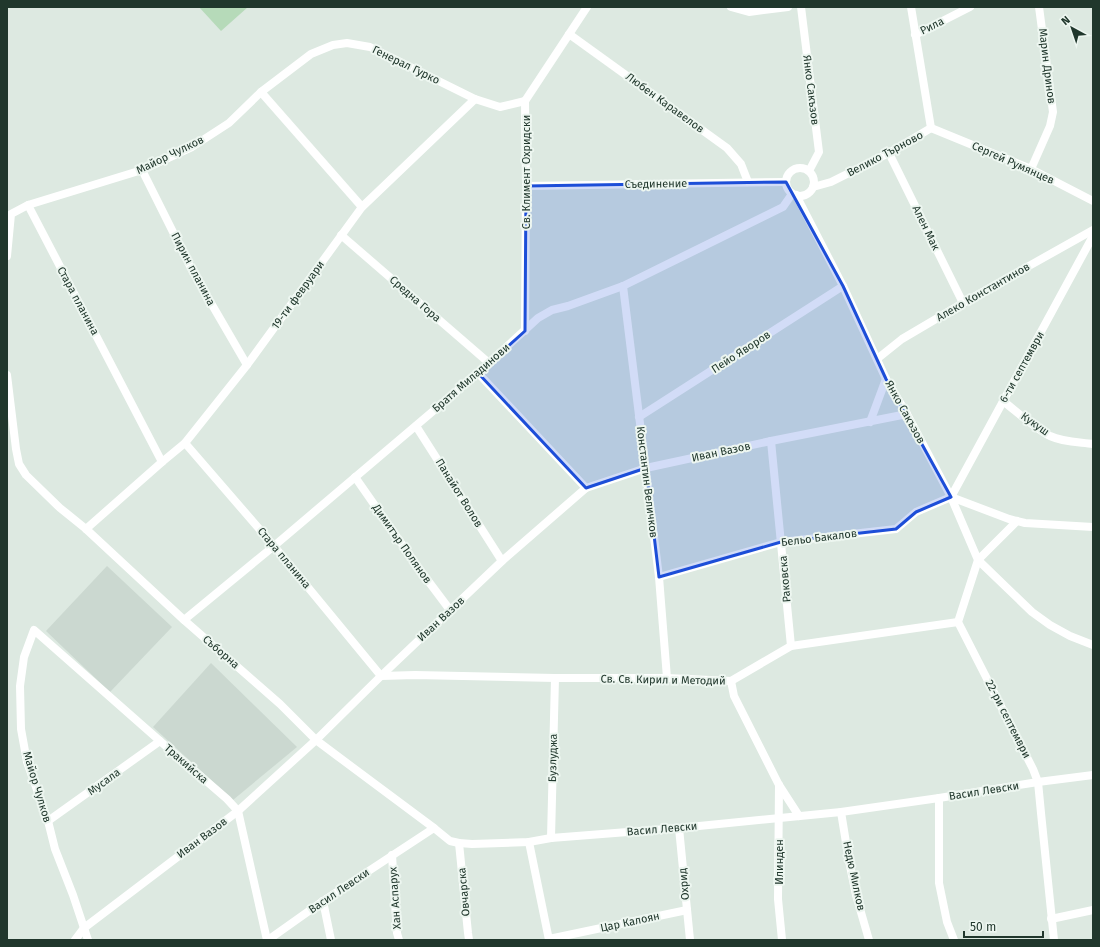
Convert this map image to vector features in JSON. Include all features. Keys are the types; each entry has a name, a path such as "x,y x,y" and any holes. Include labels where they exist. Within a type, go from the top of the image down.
{"street":[{"name":"Св. Климент Охридски","path":"525,331 525,101 587,7"},
{"path":"731,7 749,12 788,7"},
{"name":"Янко Сакъзов","path":"801,7 819,152 809,171"},
{"name":"Велико Търново","path":"813,187 831,182 931,128 915,34 912,7"},
{"name":"Рила","path":"915,34 970,7"},
{"name":"Марин Дринов","path":"1031,169 1050,126 1053,112 1039,7"},
{"name":"Любен Каравелов","path":"569,34 727,148 741,164 748,182"},
{"name":"Генерал Гурко","path":"333,45 347,43 370,47 475,99"},
{"name":"Майор Чулков","path":"7,256 11,214 28,205 142,170 192,147 229,123 261,92 311,54 333,45"},
{"path":"261,92 362,207"},
{"path":"475,99 500,107 525,101"},
{"name":"19-ти февруари","path":"86,529 185,443 247,365 362,207 475,99"},
{"name":"Сергей Румянцев","path":"931,128 1031,169 1093,201"},
{"name":"Ален Мак","path":"889,152 963,303"},
{"path":"796,168 803,168 809,171 814,181 810,192 804,196 794,195 788,189 786,182 787,177 791,171 796,168"},
{"name":"Пирин планина","path":"142,170 193,272 247,365"},
{"name":"Съединение","path":"526,186 786,182"},
{"name":"Янко Сакъзов","path":"794,195 843,286 886,379 907,414 952,497 978,560"},
{"name":"Братя Миладинови","path":"184,620 416,426 478,373 538,318 552,310 568,306 623,286 783,206 794,195"},
{"name":"Стара планина","path":"28,205 162,462"},
{"name":"Алеко Константинов","path":"877,359 902,339 1093,230"},
{"name":"Средна Гора","path":"341,235 489,363"},
{"name":"6-ти септември","path":"952,497 1093,236"},
{"name":"Константин Величков","path":"623,286 659,577 667,678"},
{"name":"Пейо Яворов","path":"639,417 843,286"},
{"path":"478,373 586,488"},
{"name":"Съборна","path":"7,374 19,464 26,475 38,488 86,529 184,620 280,704 316,740 434,828"},
{"path":"870,422 886,379"},
{"name":"Кукуш","path":"1003,401 1039,429 1051,436 1067,441 1093,444"},
{"name":"Иван Вазов","path":"75,940 84,928 238,811 316,740 502,561 586,488 646,468 907,414"},
{"name":"Панайот Волов","path":"416,426 502,561"},
{"name":"Раковска","path":"771,442 791,646"},
{"name":"Стара планина","path":"185,443 274,546 381,676"},
{"name":"Димитър Полянов","path":"355,477 450,610"},
{"path":"952,497 1016,521 1093,527"},
{"name":"Бельо Бакалов","path":"659,577 781,542 896,529 916,512 952,497"},
{"path":"958,622 978,560 1016,521"},
{"path":"978,560 1032,612 1050,625 1093,646"},
{"name":"Св. Св. Кирил и Методий","path":"381,676 423,675 555,678 667,678 731,681 791,646 958,622"},
{"name":"22-ри септември","path":"958,622 1038,782 1054,940"},
{"name":"Майор Чулков","path":"34,630 24,658 20,686 21,729 27,762 48,821 55,849 73,895 88,940"},
{"name":"Тракийска","path":"34,630 160,742 227,799 238,811"},
{"name":"Бузлуджа","path":"551,838 555,678"},
{"name":"Илинден","path":"731,681 734,696 779,785 799,816"},
{"name":"Мусала","path":"48,821 160,742"},
{"name":"Васил Левски","path":"268,940 323,901 434,828 450,841 459,843 529,842 551,838 679,828 841,812 1093,775"},
{"name":"Илинден","path":"779,785 778,898 782,940"},
{"path":"939,798 938,883 947,922 954,940"},
{"path":"238,811 268,940"},
{"name":"Недю Милков","path":"841,812 856,895 869,940"},
{"name":"Охрид","path":"679,828 690,940"},
{"path":"529,842 549,940"},
{"name":"Овчарска","path":"459,843 469,940"},
{"name":"Хан Аспарух","path":"392,855 399,940"},
{"path":"323,901 331,940"},
{"name":"Цар Калоян","path":"549,940 687,910"},
{"path":"1052,918 1093,910"}],"highlighted area":[{"path":"786,182 843,286 886,379 951,497 916,512 896,529 781,542 659,577 646,468 586,488 478,373 525,331 526,186"}],"shaded area":[{"path":"107,566 172,627 110,692 46,631"},
{"path":"211,663 297,747 233,800 153,727"}],"green space":[{"path":"199,7 248,7 221,31"}]}
